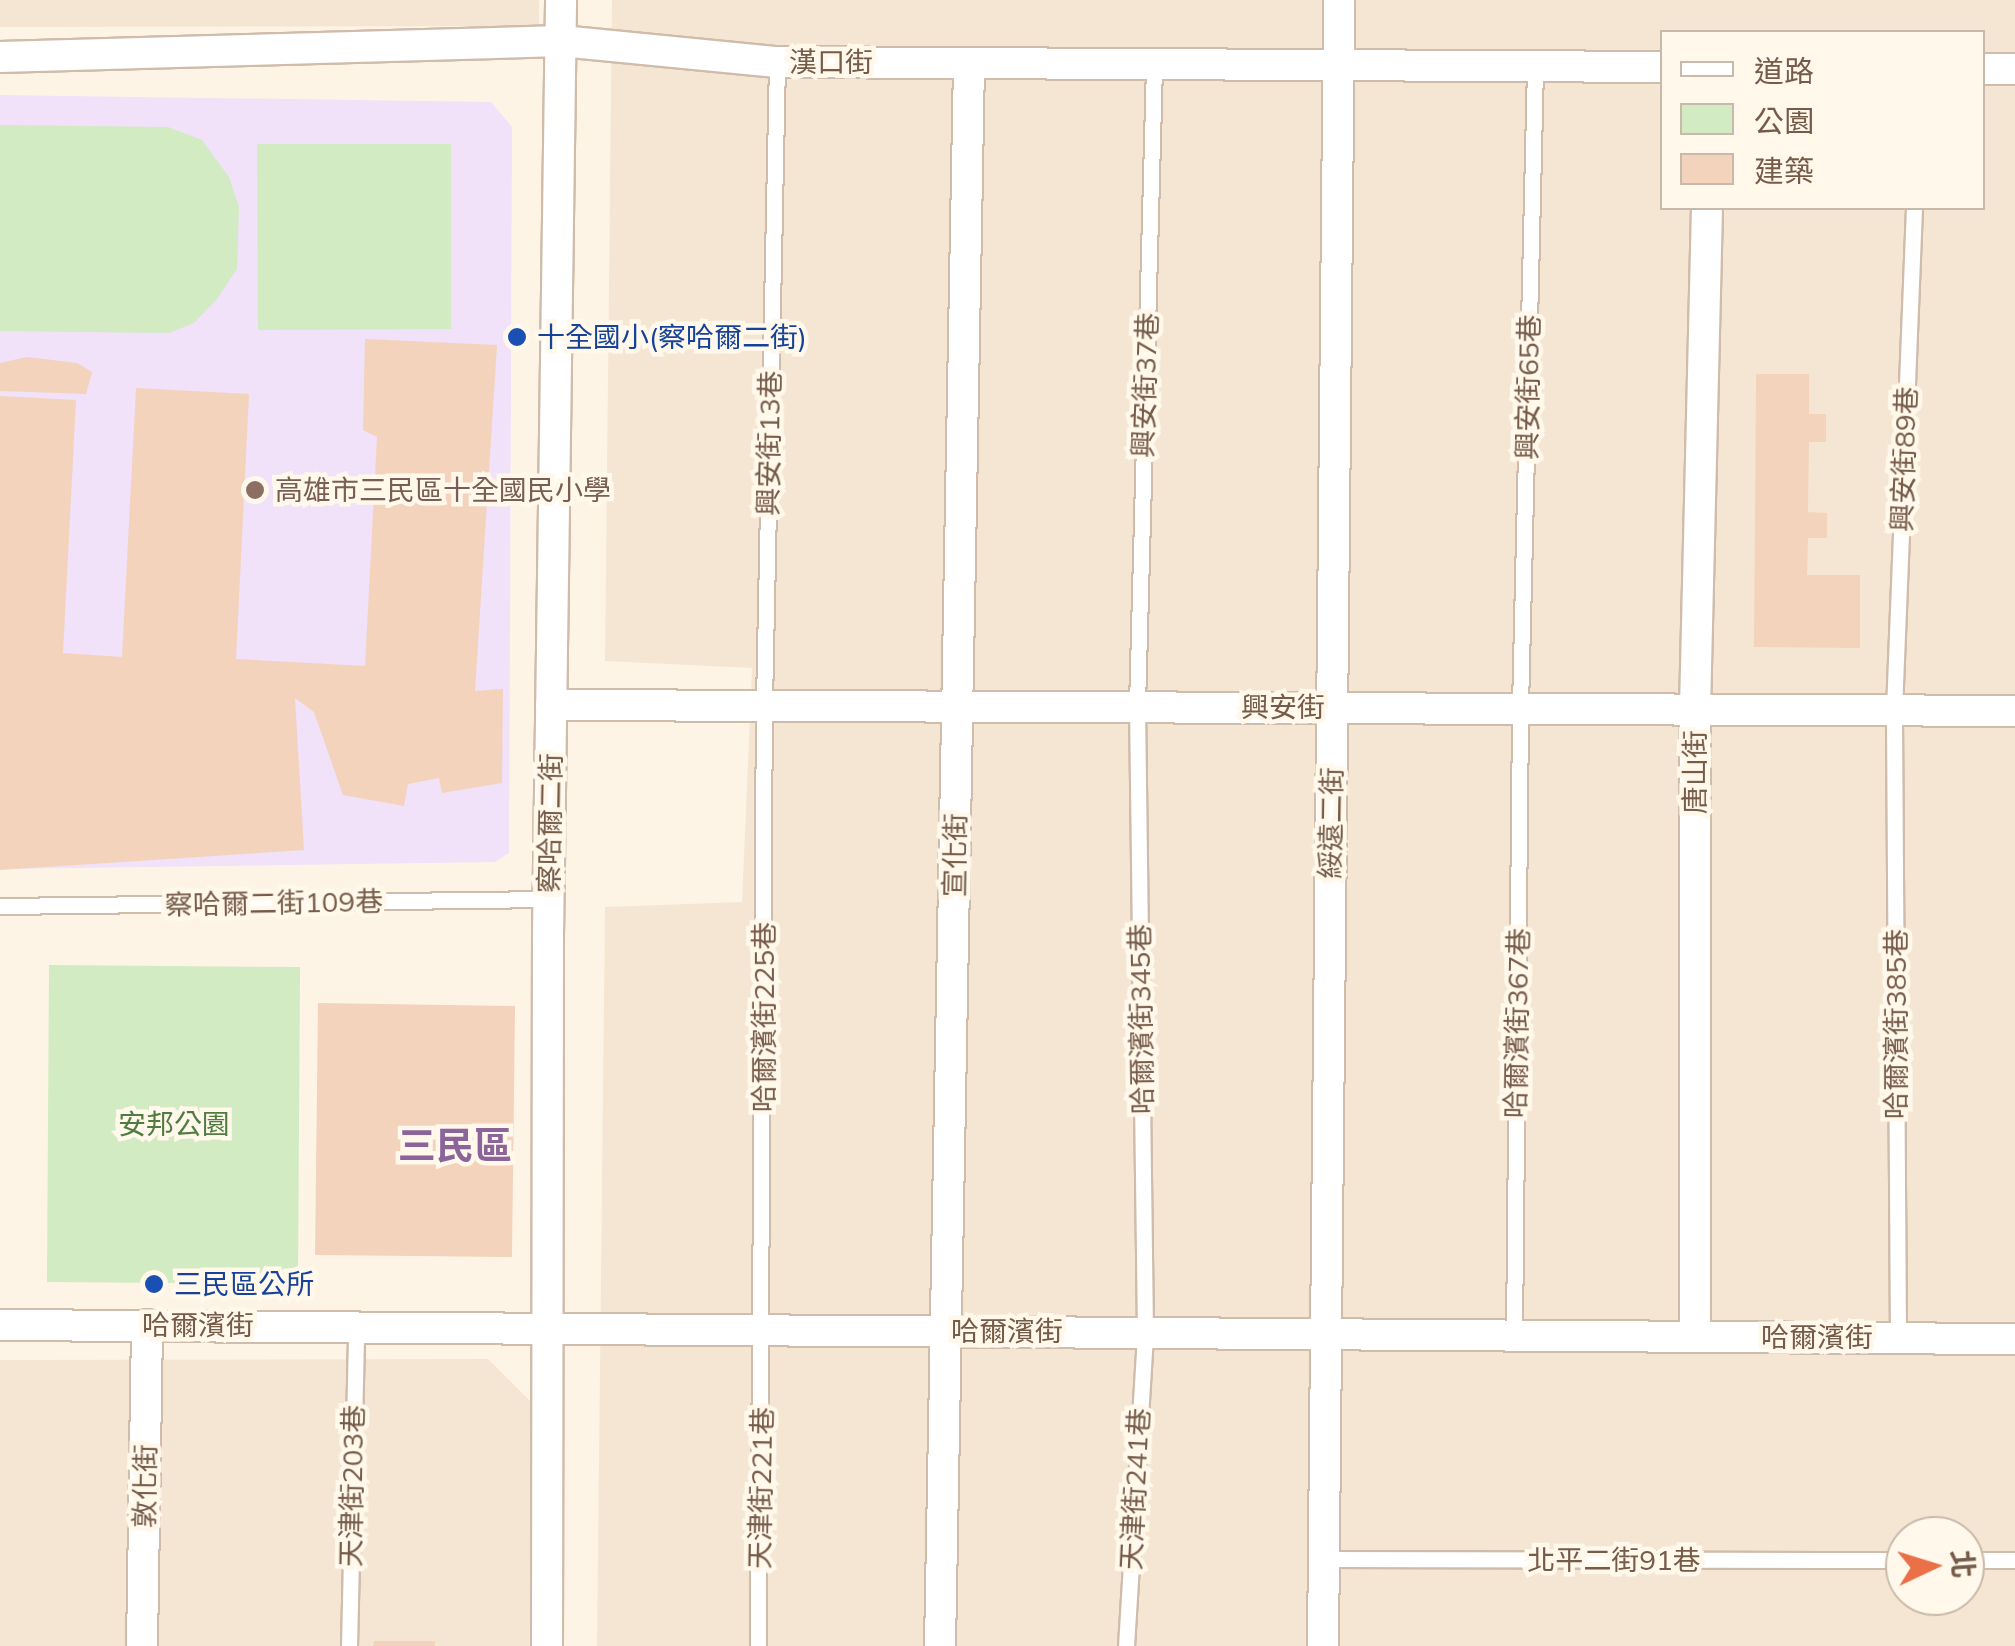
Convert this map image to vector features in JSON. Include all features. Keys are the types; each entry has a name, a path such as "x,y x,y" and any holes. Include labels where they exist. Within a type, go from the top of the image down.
{"street":[{"name":"察哈爾二街","path":"547,1646 549,899 560,0"},
{"name":"綏遠二街","path":"1322,1646 1339,0"},
{"name":"漢口街","path":"0,57 560,42 776,62 1660,67"},
{"name":"宣化街","path":"940,1646 970,63"},
{"path":"1985,69 2015,69"},
{"name":"唐山街","path":"1695,1337 1695,709 1707,210"},
{"name":"興安街","path":"551,705 2015,711"},
{"name":"哈爾濱街","path":"0,1325 2015,1339"},
{"name":"敦化街","path":"142,1646 147,1326"}],"lane":[{"name":"興安街13巷","path":"764,704 776,62"},
{"name":"興安街37巷","path":"1137,706 1154,64"},
{"name":"興安街65巷","path":"1520,708 1536,66"},
{"name":"興安街89巷","path":"1894,710 1914,210"},
{"name":"哈爾濱街225巷","path":"763,1330 764,704"},
{"name":"哈爾濱街345巷","path":"1137,706 1145,1332"},
{"name":"哈爾濱街367巷","path":"1514,1337 1520,708"},
{"name":"哈爾濱街385巷","path":"1894,710 1898,1337"},
{"name":"察哈爾二街109巷","path":"0,906 549,899"},
{"name":"天津街203巷","path":"348,1646 356,1326"},
{"name":"天津街221巷","path":"758,1646 763,1330"},
{"name":"天津街241巷","path":"1126,1646 1145,1332"},
{"name":"北平二街91巷","path":"1323,1560 1885,1560"},
{"path":"1985,1560 2015,1560"}],"shaded area":[{"path":"0,0 539,0 539,26 0,27"},
{"path":"612,0 2015,0 2015,1646 597,1646 605,907 742,902 752,668 605,661"},
{"name":"高雄市三民區十全國民小學","path":"0,95 491,102 512,127 509,853 495,862 0,869"},
{"path":"488,1359 536,1407 534,1646 0,1646 0,1360"}],"green space":[{"path":"0,125 168,127 202,140 229,177 239,207 237,269 217,299 194,323 169,333 0,331"},
{"path":"257,144 451,144 451,329 258,330"},
{"name":"安邦公園","path":"49,965 300,967 298,1284 47,1282"}],"building":[{"path":"365,339 497,345 475,691 503,689 502,783 442,793 439,778 408,784 404,806 343,795 314,712 295,698 304,850 0,870 0,396 76,400 63,653 122,657 136,388 249,394 236,659 365,666 377,437 363,430"},
{"path":"27,357 77,363 92,372 86,394 0,391 0,363"},
{"path":"1756,374 1809,374 1809,414 1826,414 1826,442 1809,442 1808,512 1827,513 1827,538 1808,538 1807,575 1860,575 1860,648 1754,647"},
{"path":"318,1003 515,1006 512,1257 315,1255"},
{"path":"374,1641 435,1641 435,1646 373,1646"}],"place":[{"name":"十全國小(察哈爾二街)","path":"517,337"},
{"name":"高雄市三民區十全國民小學","path":"255,490"},
{"name":"三民區公所","path":"154,1284"}],"district":[{"name":"三民區","path":"455,1146"}]}
